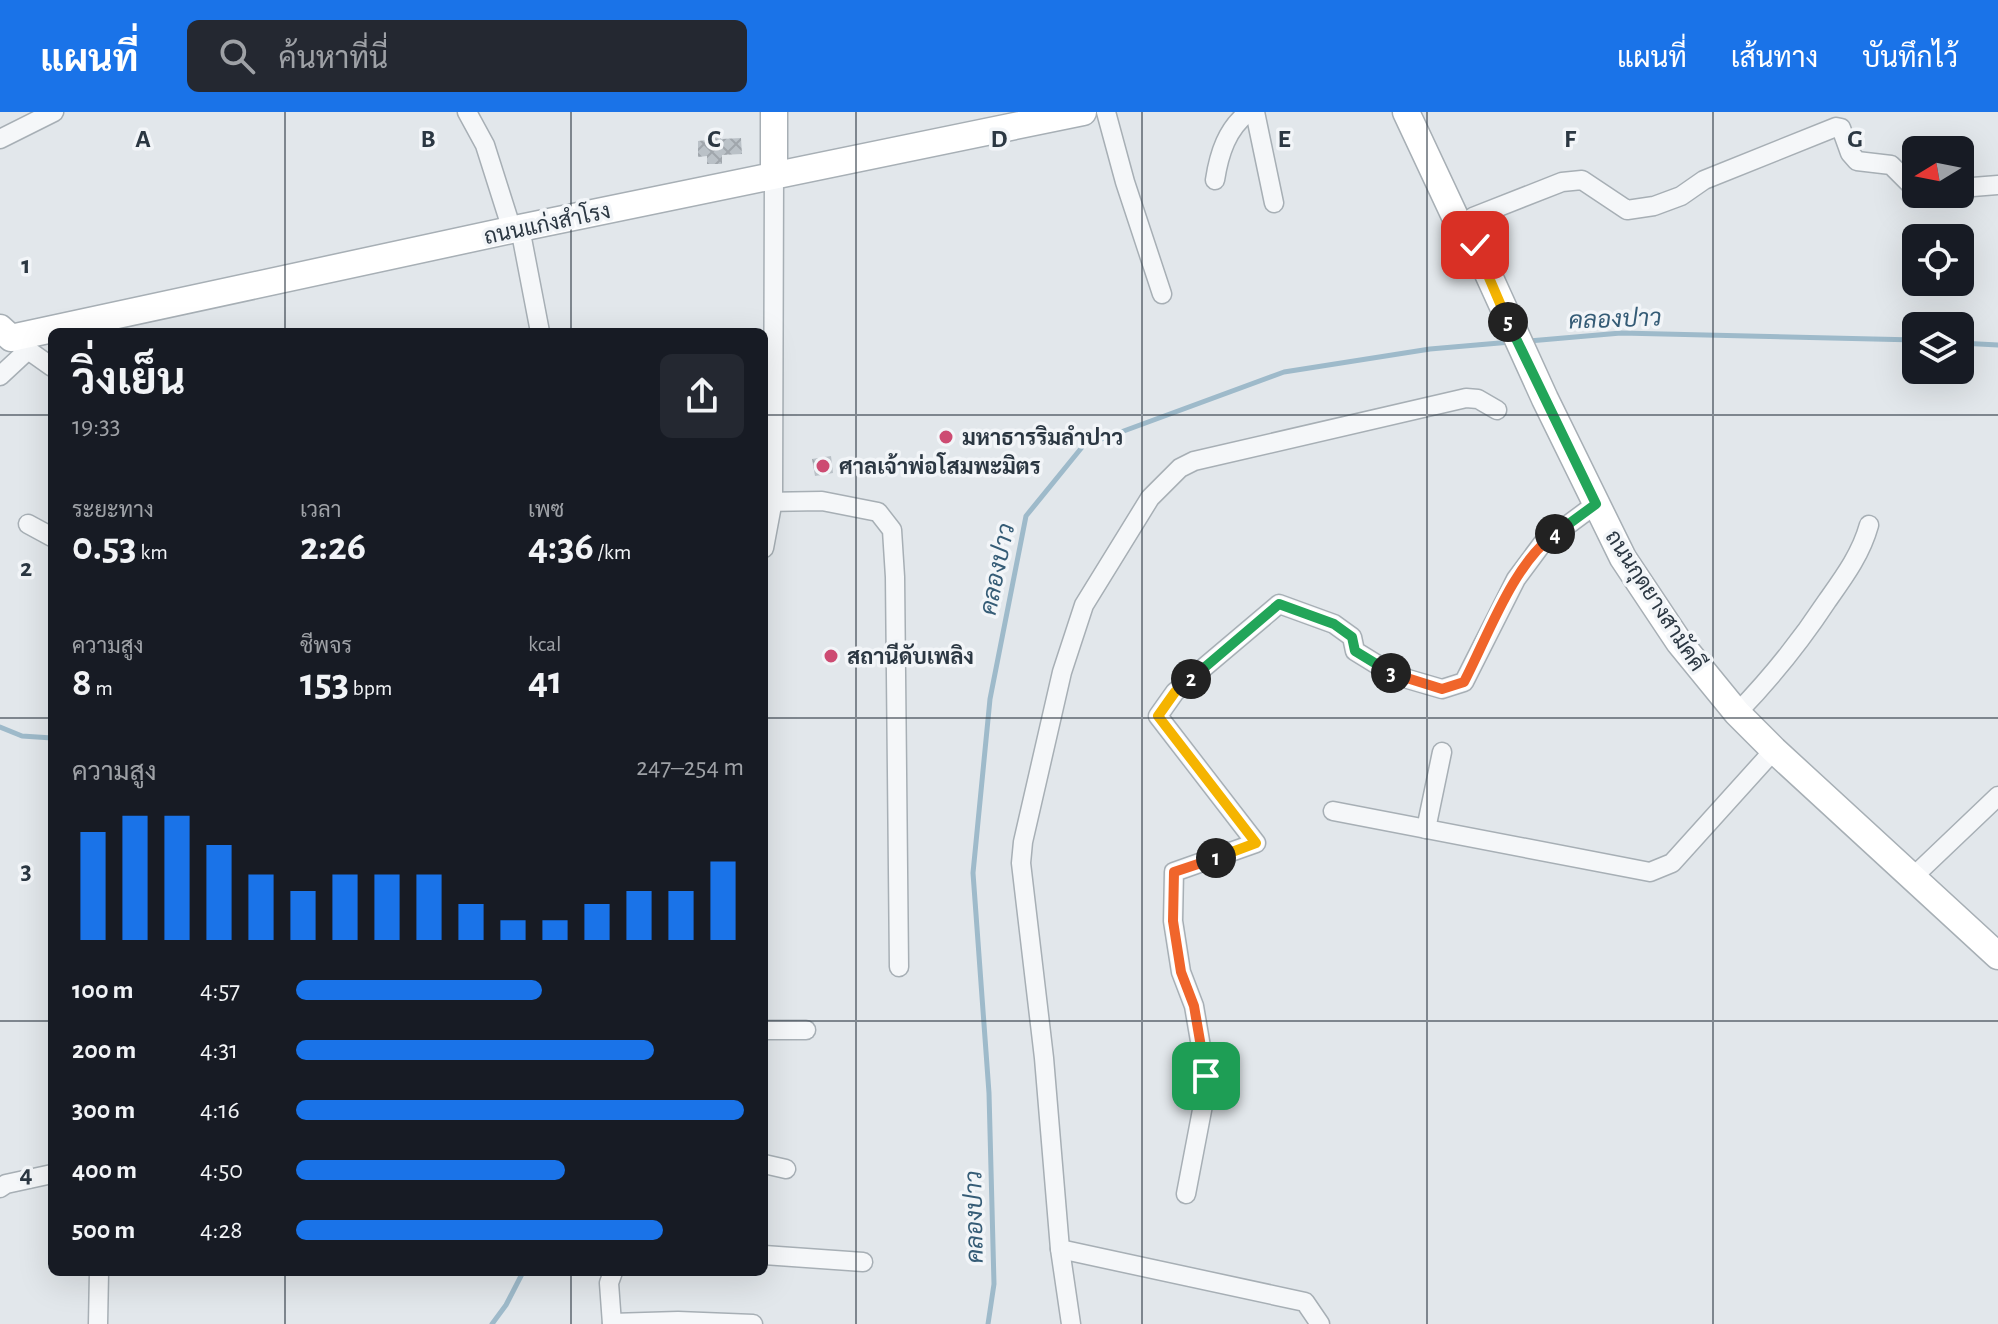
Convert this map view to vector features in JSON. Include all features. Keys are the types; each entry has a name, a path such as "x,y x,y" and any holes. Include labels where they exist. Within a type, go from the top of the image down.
{"main road":[{"path":"774,112 774,175"},
{"name":"ถนนแก่งสำโรง","path":"63,328 516,229 1079,112"},
{"name":"ถนนกุดยางสามัคคี","path":"1406,112 1458,223 1475,245 1494,292 1623,558 1679,642 1737,713 1774,750 1998,956"},
{"name":"ถนนกุดยางสามัคคี","path":"1423,112 1473,217 1475,245"},
{"name":"ถนนแก่งสำโรง","path":"13,339 48,331"}],"street":[{"path":"0,139 54,112"},
{"path":"467,112 485,145 516,229 539,328"},
{"path":"1106,112 1125,182 1162,294"},
{"path":"1215,180 1223,145 1232,128 1252,112 1274,203"},
{"path":"1473,217 1562,182 1582,180 1627,210 1654,206 1681,196 1704,180 1729,169 1836,127 1841,128 1850,153 1857,161 1891,165 1902,176"},
{"path":"774,175 769,501 822,501 878,512 892,530 899,967"},
{"path":"1974,187 1998,185"},
{"path":"0,376 13,339 48,364"},
{"path":"1071,1324 1060,1249 1044,1058 1021,863 1023,842 1062,672 1084,605 1150,498 1180,468 1194,461 1466,398 1478,399 1497,410"},
{"path":"1186,1194 1206,1076 1194,1006 1181,972 1173,921 1174,872 1256,843 1158,716 1175,692 1279,604 1334,624 1352,637 1355,651 1394,675 1442,689 1464,682 1516,579 1542,544 1596,504"},
{"path":"28,524 48,535"},
{"path":"1737,713 1774,675 1816,617 1855,561 1869,525"},
{"path":"1333,811 1650,872 1672,863 1774,750"},
{"path":"1426,829 1442,752"},
{"path":"1913,877 1998,796"},
{"path":"768,1030 806,1030"},
{"path":"768,1165 786,1169"},
{"path":"0,1188 48,1175"},
{"path":"1060,1249 1305,1302 1320,1324"},
{"path":"768,1255 863,1262"},
{"path":"98,1324 99,1276"},
{"path":"612,1276 609,1283 612,1323 678,1321 753,1324"}],"building":[{"path":"720,131 721,139 741,138 742,154 722,155 722,164 707,164 707,156 698,157 698,141 707,140 706,132"},
{"name":"ศาลเจ้าพ่อโสมพะมิตร","path":"831,456 833,473 815,476 812,459"}],"waterway":[{"name":"คลองปาว","path":"1529,341 1621,333 1902,340"},
{"name":"คลองปาว","path":"988,1324 994,1284 989,1093 973,873 990,699 1026,516 1083,446 1284,372 1430,349 1511,342"},
{"name":"คลองปาว","path":"1974,344 1998,345"},
{"name":"คลองปาว","path":"0,727 22,736 48,738"},
{"name":"คลองปาว","path":"492,1324 521,1276"}],"place":[{"name":"มหาธารริมลำปาว","path":"946,437"},
{"name":"ศาลเจ้าพ่อโสมพะมิตร","path":"823,466"},
{"name":"สถานีดับเพลิง","path":"831,656"}],"route":[{"path":"1206,1076 1194,1006 1181,972 1173,921 1174,872 1256,843 1158,716 1175,692 1279,604 1334,624 1352,637 1355,651 1394,675 1442,689 1464,682 1516,579 1542,544 1596,504 1494,292 1475,245"}]}
